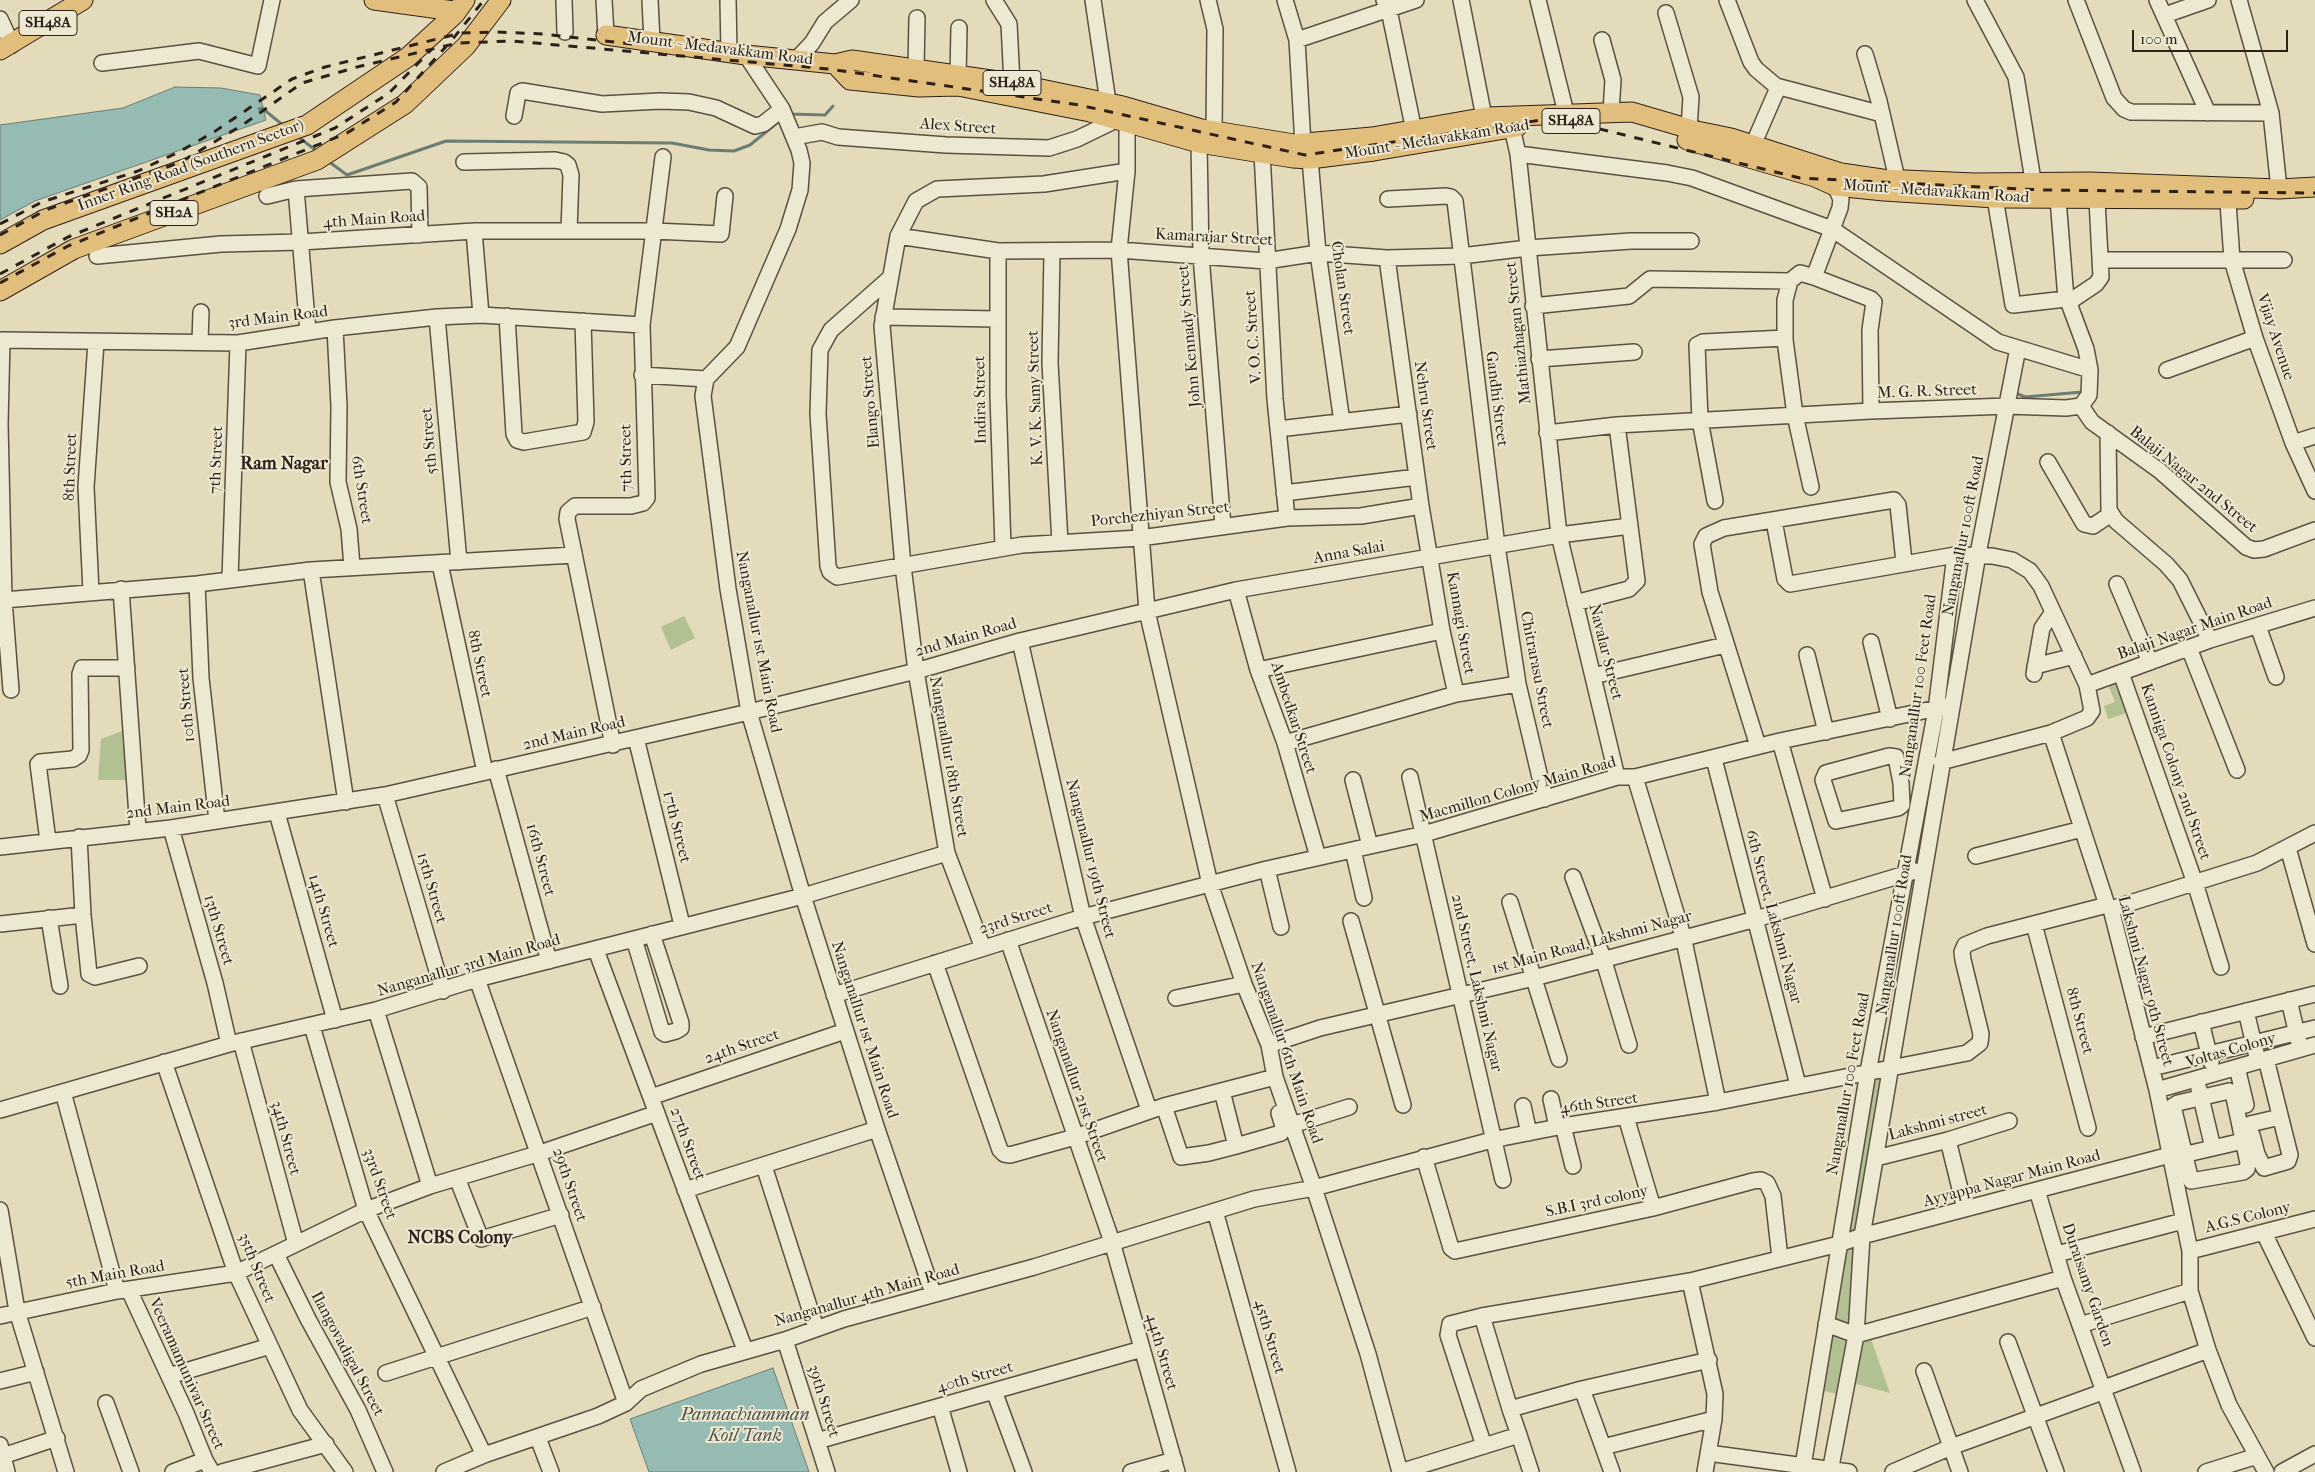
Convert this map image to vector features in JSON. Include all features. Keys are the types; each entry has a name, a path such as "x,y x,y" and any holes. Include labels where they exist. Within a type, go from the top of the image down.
{"main road":[{"name":"SH48A","path":"6,48 83,0"},
{"path":"374,0 457,6"},
{"name":"SH2A","path":"0,291 74,249 317,160 404,104 466,46 501,0"},
{"name":"Inner Ring Road (Southern Sector)","path":"0,244 43,220 307,125 408,57 457,6"},
{"name":"Mount - Medavakkam Road","path":"606,35 835,64 852,60 1012,83 1108,102 1123,117 1199,143 1262,154 1374,151 1499,121 1567,121 1627,124 1815,177 1974,183 2035,190 2315,196"},
{"name":"Mount - Medavakkam Road","path":"835,64 850,80 919,87 958,86 1090,112 1214,132 1306,152 1414,131 1566,113 1632,112 1753,145 1838,179 1935,196 1995,198 2035,190 2058,199 2097,200 2315,187"}],"street":[{"path":"102,63 199,51 258,66 272,0"},
{"path":"564,0 565,32"},
{"path":"604,0 606,35"},
{"path":"650,0 652,41"},
{"path":"642,375 706,379 737,347 788,229 800,190 802,163 794,137 784,114 737,53 728,0"},
{"path":"802,59 825,22 851,0"},
{"path":"994,0 1009,24 1012,83"},
{"path":"1093,0 1108,102"},
{"path":"1208,0 1215,29 1214,132"},
{"name":"Cholan Street","path":"1285,0 1298,40 1306,152 1342,422"},
{"path":"1298,40 1386,5 1416,0"},
{"name":"Mathiazhagan Street","path":"1461,0 1499,121 1518,154 1558,535"},
{"path":"1727,0 1751,62 1756,69 1776,86 1882,114"},
{"path":"1976,0 2016,76 2035,190"},
{"path":"2076,0 2114,98 2124,109 2131,112 2271,113"},
{"path":"2157,0 2208,113"},
{"path":"2165,16 2208,0"},
{"path":"2239,0 2271,113 2279,189"},
{"path":"1539,1 1566,113"},
{"path":"1386,5 1414,131"},
{"path":"1666,13 1691,97 1689,129"},
{"path":"0,18 6,48"},
{"path":"916,68 917,18"},
{"path":"958,76 959,28"},
{"path":"1602,40 1613,80 1611,112"},
{"path":"1865,54 1882,114 1896,179"},
{"path":"1753,145 1777,90 1776,86"},
{"path":"514,116 518,93 522,91 602,104 660,101 689,102 716,108 754,126 761,125 784,114"},
{"name":"Alex Street","path":"794,137 822,132 838,137 946,145 1049,148 1077,139 1123,117"},
{"name":"Nanganallur 6th Main Road","path":"1123,117 1127,171 1119,250 1147,611 1210,884 1244,984 1269,1045 1274,1082 1292,1125 1314,1188 1368,1354 1400,1472"},
{"name":"John Kennady Street","path":"1199,143 1201,256 1223,526"},
{"name":"V. O. C. Street","path":"1262,154 1266,261 1286,518"},
{"path":"1518,154 1667,172 1692,178 1832,229 1998,342 2090,370"},
{"name":"7th Street","path":"613,745 567,519 572,507 579,505 631,506 643,503 647,498 642,325 663,157"},
{"path":"464,162 554,160 564,162 570,169 571,175 570,231"},
{"name":"Elango Street","path":"903,566 882,326 898,236 916,201 937,189 1044,184 1127,171"},
{"path":"1814,277 1840,208 1841,199 1838,179"},
{"path":"267,196 296,189 412,182 420,187 420,235"},
{"path":"296,189 308,332"},
{"name":"Vijay Avenue","path":"2228,193 2232,260 2255,338 2293,443 2315,491"},
{"name":"4th Main Road","path":"97,256 221,244 301,242 474,231 654,231 721,234 725,196"},
{"name":"Gandhi Street","path":"1388,199 1451,197 1456,209 1497,546"},
{"path":"1995,198 2013,305 2066,299 2058,199"},
{"path":"2081,406 2089,395 2090,370 2086,349 2070,306 2072,300 2096,284 2101,277 2097,200"},
{"path":"474,231 481,315"},
{"name":"Kamarajar Street","path":"898,236 998,251 1119,250 1266,261 1318,253 1387,258 1461,256 1528,248 1630,242 1691,241"},
{"name":"Indira Street","path":"998,251 997,319 1003,548"},
{"name":"K. V. K. Samy Street","path":"1052,252 1050,363 1060,543"},
{"name":"Nehru Street","path":"1387,258 1421,506 1431,557"},
{"path":"2101,260 2284,260"},
{"path":"1811,487 1795,415 1785,338 1785,300 1790,281 1797,274 1814,277 1871,299 1874,302 1870,330 1871,411"},
{"name":"Porchezhiyan Street","path":"890,278 832,330 820,350 818,414 828,566 830,572 837,577 1003,548 1140,538 1286,518 1361,516 1421,506"},
{"path":"1533,306 1629,296 1650,279 1790,281"},
{"path":"200,342 201,312"},
{"name":"3rd Main Road","path":"0,424 1,340 238,342 335,328 437,317 481,315 642,325"},
{"path":"507,316 514,434 517,440 524,442 583,432 586,422 583,321"},
{"name":"5th Street","path":"437,317 459,562"},
{"path":"883,317 997,319"},
{"name":"6th Street","path":"335,328 339,406 338,482 349,529 352,568"},
{"path":"1714,501 1700,420 1696,349 1698,344 1703,342 1785,338"},
{"path":"2167,370 2255,338"},
{"name":"8th Street","path":"91,592 86,487 96,342"},
{"name":"7th Street","path":"230,579 238,342"},
{"name":"Nanganallur 100ft Road","path":"1831,1470 1856,1336 1862,1236 1892,1067 1941,762 1978,554 2018,348"},
{"path":"1539,359 1634,352"},
{"name":"Nanganallur 1st Main Road","path":"706,379 703,396 718,522 750,712 803,896 845,1031 933,1293"},
{"name":"M. G. R. Street","path":"1547,434 1617,425 1871,411 2007,406 2066,408 2081,406"},
{"name":"Balaji Nagar 2nd Street","path":"2081,406 2088,418 2160,471 2246,547 2254,550 2264,549 2315,530"},
{"path":"1278,429 1409,414"},
{"path":"0,424 4,600 11,690"},
{"path":"1575,603 1629,589 1635,585 1638,574 1617,425"},
{"path":"2108,433 2107,505 2111,514 2166,564 2180,580 2210,640"},
{"path":"2293,443 2315,436"},
{"path":"2048,462 2084,524 2092,526 2111,514"},
{"path":"1284,493 1417,478"},
{"path":"1758,746 1724,645 1710,592 1702,544 1703,539 1710,532 1724,528 1894,500 1898,504 1904,562"},
{"path":"1774,521 1785,579 1790,584 1904,562 1954,555 1978,554 2012,560 2030,571 2041,586 2087,685 2092,711 2087,718 2051,733 1941,762"},
{"name":"Anna Salai","path":"1147,611 1236,590 1558,535 1630,526"},
{"name":"Navalar Street","path":"1558,535 1617,777"},
{"name":"Chitrarasu Street","path":"1497,546 1518,684 1545,799"},
{"path":"4,600 197,584 311,570 574,555"},
{"name":"Nanganallur 100 Feet Road","path":"1802,1470 1868,1072 1936,710 1954,555"},
{"name":"Kannagi Street","path":"1431,557 1442,631 1456,694"},
{"name":"8th Street","path":"440,564 490,770"},
{"name":"Nanganallur 18th Street","path":"903,566 916,671 947,853 983,948"},
{"path":"311,570 346,802"},
{"name":"10th Street","path":"197,584 201,678 217,821"},
{"path":"2117,584 2150,662"},
{"path":"121,589 138,830"},
{"name":"Ambedkar Street","path":"1236,590 1258,670 1284,743 1318,857"},
{"name":"Balaji Nagar Main Road","path":"2087,685 2210,640 2315,608"},
{"name":"2nd Main Road","path":"0,846 171,828 385,795 490,770 613,745 750,712 916,671 1020,641 1147,611"},
{"path":"2053,612 2042,628 2034,670 2074,656"},
{"path":"2258,626 2276,677"},
{"path":"1258,670 1442,631"},
{"name":"Nanganallur 19th Street","path":"1020,641 1083,917 1149,1110"},
{"path":"1871,642 1890,719"},
{"path":"1593,676 1724,645"},
{"path":"2189,648 2237,770"},
{"path":"1807,655 1826,732"},
{"path":"48,841 38,764 40,762 73,758 79,755 81,750 80,674 82,668 127,668"},
{"name":"Kanniga Colony 2nd Street","path":"2121,673 2195,883 2221,966"},
{"path":"1284,743 1456,694 1518,684"},
{"name":"Macmillon Colony Main Road","path":"1210,884 1318,857 1424,834 1617,777 1635,777 1714,759 1780,741 1936,710 1952,705"},
{"name":"Lakshmi Nagar 9th Street","path":"2051,733 2109,907 2175,1156"},
{"name":"17th Street","path":"636,738 682,925"},
{"path":"1780,741 1825,899"},
{"path":"1888,756 1896,757 1900,778 1902,804 1898,808 1836,821 1822,780 1826,773 1834,770 1888,756"},
{"name":"6th Street, Lakshmi Nagar","path":"1714,759 1798,1085"},
{"name":"16th Street","path":"490,770 549,961"},
{"path":"1900,778 1924,776"},
{"name":"2nd Street, Lakshmi Nagar","path":"1410,777 1461,994 1492,1140 1503,1180"},
{"path":"1635,777 1683,936 1718,1102"},
{"path":"1353,780 1370,846"},
{"name":"15th Street","path":"385,795 443,991"},
{"name":"14th Street","path":"277,813 335,1020"},
{"name":"13th Street","path":"171,828 215,983 235,1042"},
{"path":"1976,856 2082,829"},
{"path":"2034,924 2109,907 2257,864 2315,833"},
{"path":"80,837 83,915 89,974 95,977 139,966"},
{"path":"2288,848 2315,944"},
{"path":"1353,850 1364,898"},
{"name":"Nanganallur 3rd Main Road","path":"0,1110 235,1042 376,1010 477,979 596,950 682,925 803,896 947,853"},
{"path":"1267,869 1281,927"},
{"name":"1st Main Road, Lakshmi Nagar","path":"1269,1045 1320,1028 1534,978 1683,936 1756,919 1924,870"},
{"path":"1573,877 1603,958 1629,1045"},
{"name":"23rd Street","path":"834,995 1083,917 1210,884"},
{"path":"1510,902 1559,1059"},
{"path":"0,924 83,915"},
{"path":"49,918 60,986"},
{"path":"1351,921 1379,1014 1403,1105"},
{"name":"8th Street","path":"2034,924 2088,1128"},
{"name":"46th Street","path":"1314,1188 1492,1140 1560,1126 1718,1102 1967,1053 1975,1049 1980,1043 1981,1034 1962,952 1965,945 1973,940 2034,924"},
{"path":"634,939 662,1032 666,1034 681,1028 681,1023 652,934"},
{"name":"Nanganallur 21st Street","path":"1008,940 1112,1242"},
{"name":"27th Street","path":"596,950 745,1350"},
{"path":"935,963 1000,1150 1010,1155 1075,1137 1149,1110 1166,1111 1222,1094 1274,1082 1283,1131 1273,1136 1236,1146 1187,1158 1181,1157 1166,1111"},
{"name":"29th Street","path":"477,979 540,1153 626,1403"},
{"path":"1176,998 1244,984"},
{"path":"2143,1037 2315,994"},
{"path":"2289,1000 2296,1033 2308,1048"},
{"path":"376,1010 430,1186"},
{"path":"2237,1067 2260,1163 2264,1168 2288,1161 2290,1155 2280,1117 2262,1060 2254,1043 2246,1011"},
{"path":"2201,1022 2214,1074"},
{"name":"33rd Street","path":"312,1026 366,1210 484,1455"},
{"path":"2152,1070 2156,1067 2315,1028"},
{"name":"24th Street","path":"651,1097 845,1031"},
{"name":"34th Street","path":"235,1042 296,1244"},
{"name":"Voltas Colony","path":"2157,1090 2308,1048"},
{"name":"35th Street","path":"164,1062 236,1273 300,1410 345,1472"},
{"path":"2196,1079 2213,1148"},
{"path":"2175,1156 2191,1181 2243,1172 2247,1169 2248,1163 2244,1141 2233,1093 2229,1091 2178,1103 2173,1106 2175,1156 2183,1221 2190,1251 2190,1291 2208,1350 2229,1405 2266,1472"},
{"name":"Veeramamunivar Street","path":"63,1092 123,1291 169,1376 208,1466"},
{"path":"1222,1094 1236,1146"},
{"path":"1551,1099 1573,1166"},
{"path":"1292,1125 1349,1106"},
{"path":"1523,1106 1529,1133"},
{"name":"5th Main Road","path":"0,1316 123,1291 236,1273 366,1210 430,1186 540,1153 657,1112"},
{"path":"1626,1117 1654,1208"},
{"path":"2250,1124 2280,1117"},
{"name":"Lakshmi street","path":"1876,1158 1948,1140 2009,1121"},
{"path":"685,1190 877,1129"},
{"path":"1948,1140 1965,1209"},
{"name":"Ayyappa Nagar Main Road","path":"1484,1446 1448,1335 1450,1324 1482,1316 1690,1281 1839,1244 1862,1236 2037,1190 2244,1141"},
{"name":"S.B.I 3rd colony","path":"1424,1157 1451,1248 1455,1251 1654,1208 1753,1180 1761,1180 1767,1183 1773,1196 1780,1258"},
{"path":"764,1166 816,1328"},
{"path":"457,1178 481,1239 561,1215"},
{"name":"Nanganallur 4th Main Road","path":"444,1472 484,1455 588,1420 626,1403 641,1389 659,1380 745,1350 785,1340 816,1328 933,1293 1034,1267 1254,1199 1314,1188"},
{"name":"Duraisamy Garden","path":"2037,1190 2063,1278 2105,1390 2132,1472"},
{"path":"0,1210 18,1311 66,1472"},
{"name":"45th Street","path":"1215,1211 1288,1472"},
{"name":"A.G.S Colony","path":"2190,1251 2315,1218"},
{"path":"2057,1254 2183,1221"},
{"path":"2264,1233 2315,1338"},
{"name":"44th Street","path":"1112,1242 1175,1466"},
{"name":"Ilangovadigal Street","path":"276,1254 308,1319 358,1410 385,1472"},
{"path":"1826,1324 1856,1336 2063,1278"},
{"path":"1690,1281 1715,1394 1714,1418 1705,1472"},
{"path":"2080,1325 2190,1291"},
{"path":"386,1373 593,1307"},
{"path":"1482,1316 1531,1472"},
{"name":"39th Street","path":"785,1340 827,1472"},
{"path":"2008,1342 2056,1472"},
{"path":"169,1376 270,1346"},
{"name":"40th Street","path":"817,1441 1142,1349"},
{"path":"1893,1472 1951,1447 2036,1418 2208,1350"},
{"path":"1510,1409 1582,1388 1709,1360"},
{"path":"1924,1371 1960,1472"},
{"path":"0,1381 36,1372"},
{"path":"1582,1388 1612,1472"},
{"path":"994,1391 1024,1472"},
{"path":"106,1403 131,1472"},
{"path":"940,1406 959,1472"},
{"path":"1603,1447 1714,1418"},
{"path":"1400,1472 1519,1435"},
{"path":"7,1472 1,1453 57,1438"},
{"path":"538,1438 552,1472"},
{"path":"222,1472 326,1444"},
{"path":"1708,1453 1802,1470 1849,1472"},
{"path":"2282,1472 2315,1454"},
{"path":"2206,1472 2257,1456"},
{"path":"173,1472 208,1466"},
{"path":"1131,1472 1175,1466"}],"green space":[{"path":"684,616 695,638 671,650 661,627"},
{"path":"2121,680 2130,712 2108,719 2104,706 2115,702 2108,685"},
{"path":"122,731 127,780 98,780 101,739"},
{"path":"1887,1074 1859,1235 1843,1240 1871,1077"},
{"path":"1859,1242 1852,1327 1833,1320 1842,1247"},
{"path":"1830,1329 1850,1334 1837,1394 1818,1390"},
{"path":"1870,1336 1890,1393 1853,1383 1859,1340"}],"water":[{"path":"175,87 221,88 260,95 266,120 35,201 0,220 0,125 123,108"},
{"name":"Pannachiamman Koil Tank","path":"773,1368 809,1472 649,1472 630,1419"}],"waterway":[{"path":"789,114 825,115 833,106"},
{"path":"259,109 262,108 284,126"},
{"path":"328,161 347,175 446,141 672,143 709,150 734,151 750,145 782,119"},
{"path":"297,136 318,152"},
{"path":"2018,394 2025,397 2082,392"}],"railway":[{"path":"0,283 68,246 347,133 396,102 452,40 484,0"},
{"path":"0,224 42,202 138,171 177,153 214,132 292,79 325,67 461,33 543,34 632,44"},
{"path":"0,235 46,210 181,162 244,124 302,83 357,67 458,43 512,41 829,69 1079,105 1305,155 1555,118 1800,178 2042,190 2315,193"},
{"path":"0,274 68,237 335,128 389,93 431,50"}],"district":[{"name":"Ram Nagar","path":"284,465"},
{"name":"NCBS Colony","path":"460,1239"}]}
